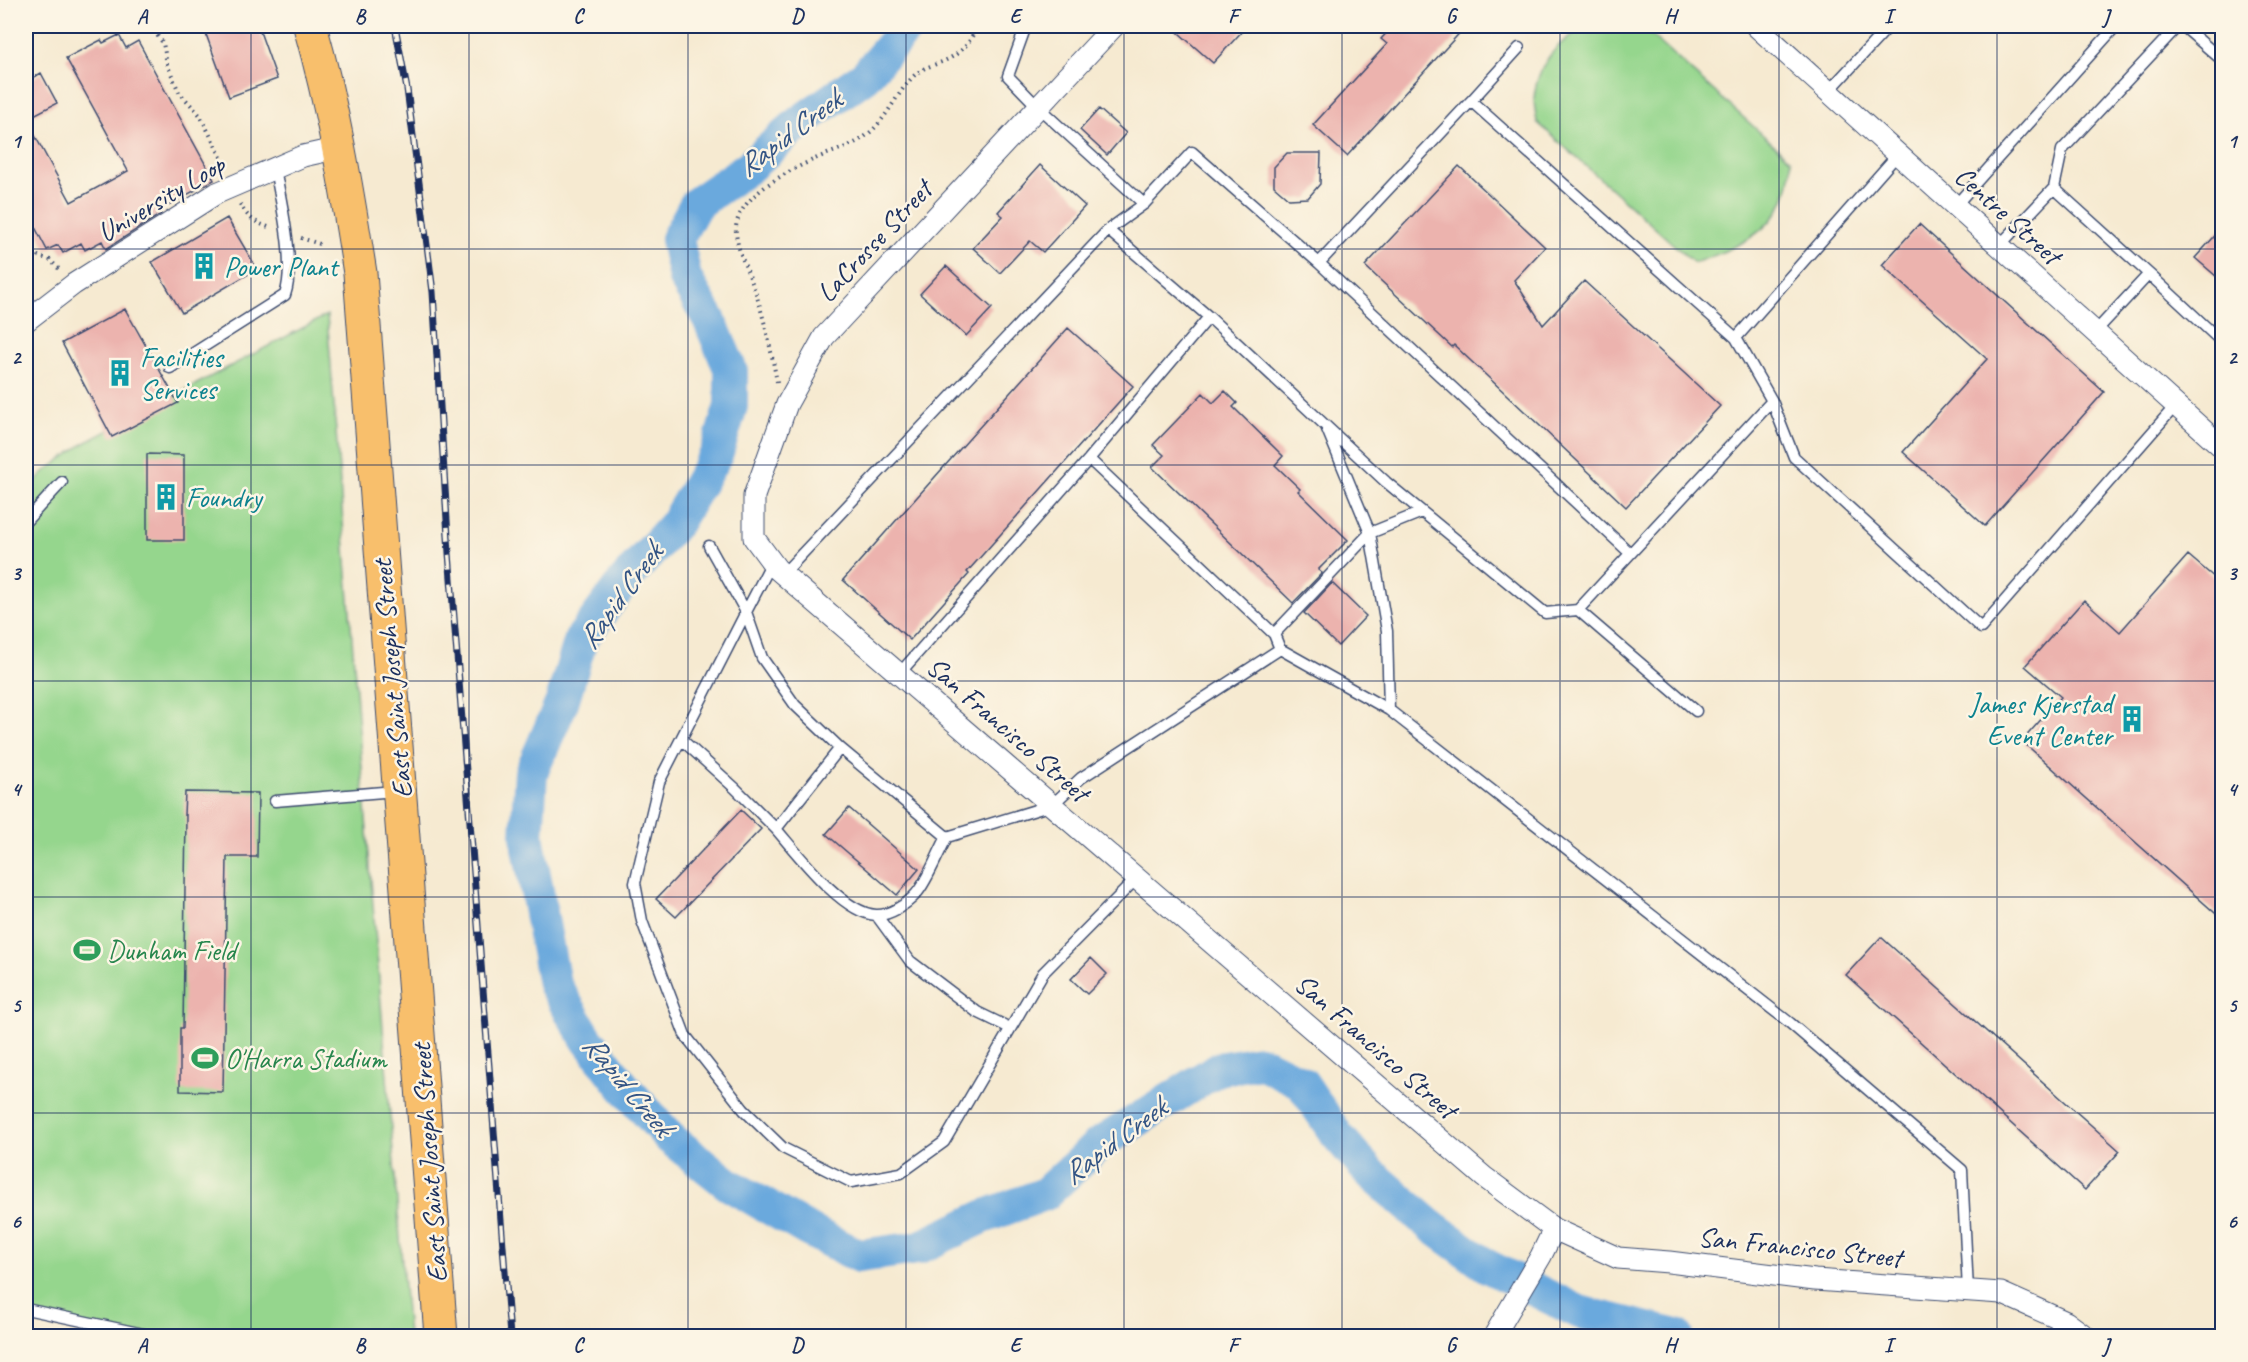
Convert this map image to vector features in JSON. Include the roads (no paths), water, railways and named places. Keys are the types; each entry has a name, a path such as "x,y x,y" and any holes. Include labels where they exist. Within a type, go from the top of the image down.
{"main road":[{"name":"East Saint Joseph Street","path":"310,26 339,148 360,273 441,1336"}],"street":[{"name":"LaCrosse Street","path":"754,538 754,496 787,404 824,337 1114,26"},
{"name":"Centre Street","path":"1756,26 2223,447"},
{"name":"University Loop","path":"26,321 74,284 217,193 303,156 339,148"},
{"name":"San Francisco Street","path":"754,538 778,568 899,674 1484,1177 1554,1228 1618,1258 1815,1280 2001,1293 2066,1322 2085,1336"},
{"path":"1495,1335 1541,1256 1554,1228"}],"lane":[{"path":"1026,26 1008,76 1038,107 1144,204"},
{"path":"1829,91 1889,26"},
{"path":"1955,206 2116,26"},
{"path":"2000,245 2054,188 2062,150 2178,26"},
{"path":"2183,26 2223,60"},
{"path":"1319,263 1519,48"},
{"path":"1471,101 1736,338 1772,401 1794,458 1981,628 2176,405"},
{"path":"1137,878 1043,973 972,1098 944,1142 901,1173 851,1182 783,1148 744,1110 685,1035 642,921 635,883 659,782 746,612 778,568 1108,230 1144,204 1192,152 1319,263 1630,553"},
{"path":"1736,338 1898,154"},
{"path":"170,368 285,295 290,281 286,233 275,168"},
{"path":"2054,188 2223,342"},
{"path":"1108,230 1209,317 1386,482 1545,613 1578,610 1772,401"},
{"path":"2095,332 2149,274"},
{"path":"899,674 1089,459 1209,317"},
{"path":"1326,426 1370,532 1387,632 1389,710"},
{"path":"1089,459 1274,634 1280,649 1389,710 1790,1023 1962,1170 1968,1291"},
{"path":"26,521 63,483"},
{"path":"1274,634 1370,532 1422,512"},
{"path":"709,546 746,612 762,658 795,705 840,748 946,837"},
{"path":"1578,610 1696,711"},
{"path":"877,916 897,909 916,894 946,837 1052,805 1081,778 1280,649"},
{"path":"682,740 776,829 822,882 858,910 877,916 910,961 978,1012 1010,1028"},
{"path":"776,829 840,748"},
{"path":"275,801 401,791"},
{"path":"26,1309 153,1336"}],"waterway":[{"name":"Rapid Creek","path":"908,26 865,76 800,122 749,167 696,204 677,239 685,278 709,319 731,371 731,406 716,455 676,523 625,580 581,639 562,702 531,773 527,836 554,984 587,1039 624,1087 671,1139 728,1184 806,1229 859,1256 918,1248 983,1217 1045,1194 1098,1145 1218,1069 1260,1062 1302,1083 1336,1134 1368,1171 1430,1225 1487,1266 1579,1312 1677,1336"}],"railway":[{"path":"395,26 407,89 433,292 449,553 510,1336"}],"place":[{"name":"Power Plant","path":"204,266"},
{"name":"Facilities Services","path":"120,373"},
{"name":"Foundry","path":"166,497"},
{"name":"James Kjerstad Event Center","path":"2132,719"},
{"name":"Dunham Field","path":"87,950"},
{"name":"O'Harra Stadium","path":"205,1058"}]}
